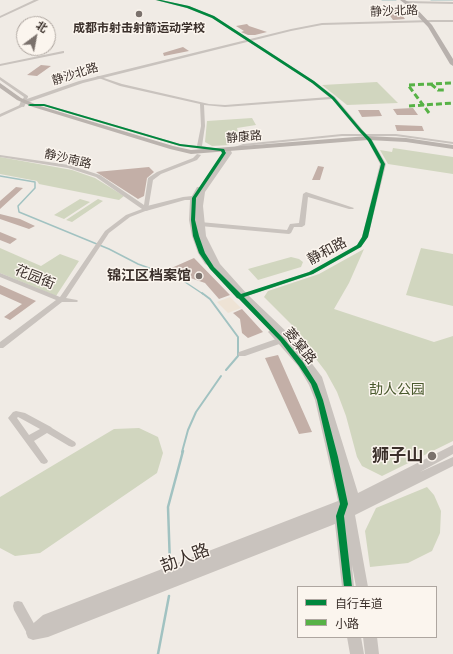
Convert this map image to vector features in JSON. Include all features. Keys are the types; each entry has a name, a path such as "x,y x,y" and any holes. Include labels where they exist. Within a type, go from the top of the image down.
{"main road":[{"path":"409,3 428,22 453,64"},
{"path":"428,22 437,26 453,55"},
{"name":"静康路","path":"0,85 26,104 172,148 199,152 348,141 368,138 453,148"},
{"name":"静康路","path":"0,91 26,104 170,150 199,152 226,151"}],"street":[{"path":"0,17 36,0"},
{"name":"静和路","path":"157,0 204,12 314,82 333,98 368,138 382,160 382,168 365,237 360,246 311,273 242,296"},
{"path":"409,3 453,4"},
{"path":"428,22 453,21"},
{"name":"静沙北路","path":"26,104 100,78 249,41 314,28 428,22"},
{"path":"0,65 63,52"},
{"path":"0,78 26,97 26,104 0,116"},
{"path":"100,78 121,85 202,104 225,106 333,98"},
{"path":"146,209 150,179 159,173 195,159 199,152 203,126 202,104"},
{"path":"368,138 396,135 453,143"},
{"name":"菱窠路","path":"226,151 197,198 193,220 196,236 202,253 212,268 289,339 319,379 347,508 362,586"},
{"name":"静沙南路","path":"0,156 69,167 98,176 146,209"},
{"path":"200,224 289,232 292,225 302,225 306,194 351,208"},
{"path":"0,346 61,300 95,248 107,232 116,224 128,216 146,209 185,198 197,198"},
{"name":"菱窠路","path":"197,198 200,224 205,244 216,265 282,340 301,364 314,384 320,400 347,508 348,586"},
{"name":"花园街","path":"0,275 61,300 75,301"},
{"path":"242,354 282,340"},
{"path":"44,460 12,418 16,414 22,415 72,444"},
{"path":"28,440 48,429"},
{"path":"347,508 394,480 453,449"},
{"path":"347,508 453,461"},
{"name":"劼人路","path":"33,633 48,630 347,508"},
{"path":"18,606 33,633"},
{"path":"354,638 357,654"},
{"path":"370,638 372,654"}],"green space":[{"path":"70,69 86,75 66,82 50,75"},
{"path":"377,82 398,103 347,105 322,85"},
{"path":"252,118 256,125 237,128 238,132 229,141 229,145 212,146 205,142 207,121"},
{"path":"393,148 453,157 453,174 388,164 380,150 392,152"},
{"path":"0,157 72,170 95,178 124,196 119,200 39,184 37,181 0,174"},
{"path":"80,199 90,202 64,219 54,215"},
{"path":"98,199 103,201 72,222 66,220"},
{"path":"0,248 41,266 60,254 79,261 56,296 0,273"},
{"path":"421,248 453,254 453,306 406,295"},
{"name":"劼人公园","path":"364,249 349,283 334,309 434,342 453,336 453,441 382,476 362,466 357,457 346,416 337,392 326,372 306,346 294,327 264,297 268,291 319,274"},
{"path":"291,257 299,259 303,262 301,267 258,280 248,269"},
{"path":"139,428 158,437 163,453 157,473 40,553 15,556 0,548 0,497 114,429"},
{"path":"427,487 434,495 441,511 440,533 432,551 408,563 370,567 365,531 376,508"}],"shaded area":[{"path":"230,297 241,308 228,313 217,302"}],"building":[{"path":"384,7 396,7 405,19 393,20"},
{"path":"247,24 267,32 248,35 241,32 244,31 236,26"},
{"path":"183,47 189,51 164,56 163,53"},
{"path":"41,65 51,66 37,76 27,75"},
{"path":"413,108 418,115 397,115 393,109"},
{"path":"358,110 379,110 382,116 362,117"},
{"path":"395,125 422,126 424,131 397,131"},
{"path":"318,166 324,167 320,180 312,180"},
{"path":"149,167 154,172 147,178 144,196 138,199 96,172"},
{"path":"16,187 23,188 0,209 0,201"},
{"path":"0,214 20,219 35,226 29,229 0,219"},
{"path":"0,232 17,239 10,244 0,240"},
{"name":"锦江区档案馆","path":"194,258 230,295 219,299 205,283 167,270"},
{"path":"0,285 36,301 10,320 4,317 22,304 0,294"},
{"path":"242,309 263,332 248,338 242,333 240,319 233,313"},
{"path":"278,355 312,432 299,434 265,358"}],"waterway":[{"path":"382,0 396,0"},
{"path":"431,0 453,0"},
{"path":"0,176 35,182 35,188 18,206 19,212 109,249 138,264 182,280 203,294"},
{"path":"202,293 210,299 238,337 238,356 226,370"},
{"path":"182,452 188,430 196,412 221,376"},
{"path":"170,565 168,507 183,451"},
{"path":"158,654 169,596"}],"marked path":[{"path":"429,113 408,85 453,83"},
{"path":"431,84 438,90 445,90"},
{"path":"409,106 453,103"}],"cycle path":[{"path":"157,0 188,7 213,17 313,82 333,98 370,140 383,164 365,237 359,246 311,273 239,297"},
{"path":"30,105 44,105 180,145 223,150 224,153 194,198 193,220 196,236 202,253 212,268 282,340 301,364 314,384 320,400 344,504 340,516 348,586"}],"place":[{"name":"成都市射击射箭运动学校","path":"139,14"},
{"name":"锦江区档案馆","path":"199,276"},
{"name":"狮子山","path":"432,456"}]}
